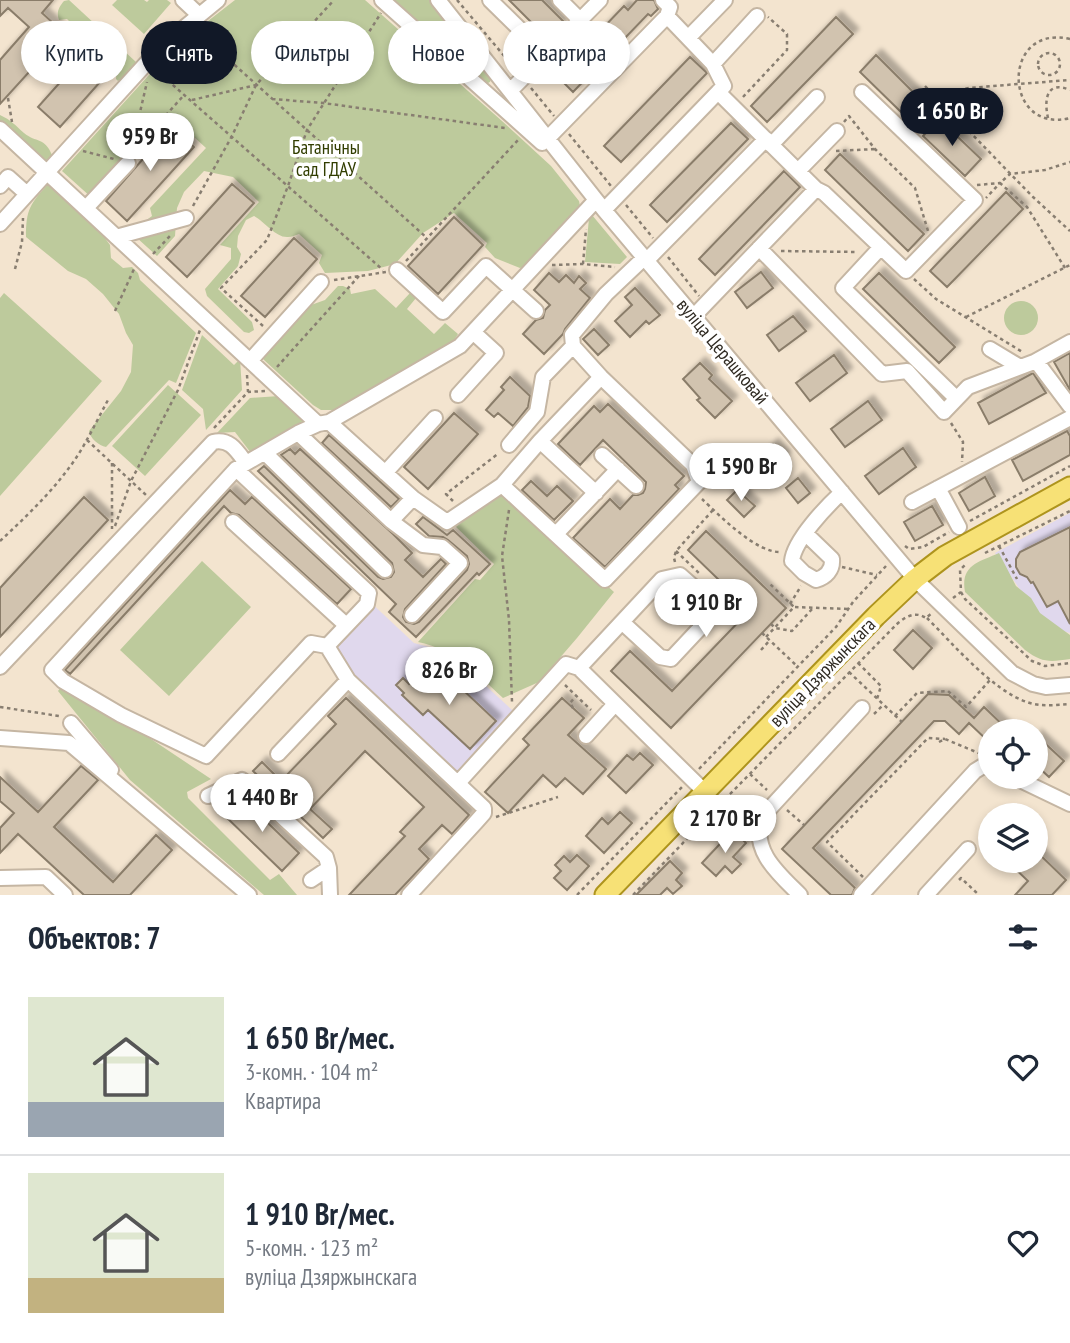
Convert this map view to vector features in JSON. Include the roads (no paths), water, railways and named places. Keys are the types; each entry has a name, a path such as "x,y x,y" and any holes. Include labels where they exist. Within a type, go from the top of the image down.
{"main road":[{"name":"вуліца Дзяржынскага","path":"605,895 698,785 915,579 945,556 1070,487"}],"street":[{"path":"183,0 199,15"},
{"path":"0,224 25,201 47,172 173,35 218,0"},
{"path":"382,0 571,170"},
{"name":"вуліца Церашковай","path":"438,0 600,205 641,262 697,313 915,579 1012,673 1045,687 1070,685"},
{"path":"490,0 511,21"},
{"path":"560,0 580,20 600,0"},
{"path":"547,139 667,16 670,7 663,0"},
{"path":"688,38 725,0"},
{"path":"409,895 484,813 484,808 348,680 327,646 311,643 206,756 121,715 63,681 52,670 241,466 460,346 600,205 619,196 724,86 713,64 667,16"},
{"path":"713,64 762,17"},
{"path":"510,92 517,84"},
{"path":"718,92 816,189 824,193 878,250 906,271 975,200 862,92"},
{"path":"507,489 605,580 699,482 692,465 601,377 573,346 572,335 606,294 660,247 817,97"},
{"path":"0,129 116,237 144,258 204,319 268,377 413,498 447,522 507,489 540,441 601,377"},
{"path":"798,171 837,131"},
{"path":"86,208 128,163"},
{"path":"0,186 8,177 25,201"},
{"path":"697,313 816,189"},
{"path":"116,237 186,218"},
{"path":"760,249 882,374 907,371 944,412 968,387 1036,361 1070,342"},
{"path":"878,250 843,288 956,398"},
{"path":"397,270 443,312 486,265 536,311"},
{"path":"250,361 321,282"},
{"path":"458,395 496,353 473,332"},
{"path":"509,445 537,412 543,377 573,346"},
{"path":"990,349 1020,367"},
{"path":"1036,361 1070,406"},
{"path":"385,473 435,418"},
{"path":"912,502 1070,418"},
{"path":"298,433 391,521 423,545 442,547 460,563 412,615"},
{"path":"0,667 213,442 223,441 234,448 241,466 369,593 367,604 327,646"},
{"path":"540,441 596,493"},
{"path":"265,453 385,570"},
{"path":"602,455 636,486"},
{"path":"556,534 618,469"},
{"path":"945,485 960,527"},
{"path":"804,533 832,559 826,576 821,579 816,580 806,575 792,561 804,533 842,492"},
{"path":"391,521 413,498"},
{"path":"233,522 346,625"},
{"path":"579,668 662,579 680,575 706,598"},
{"path":"623,622 660,657 671,659 700,628 699,614"},
{"path":"458,783 566,664 579,668 698,785"},
{"path":"278,754 348,680"},
{"path":"586,736 615,704"},
{"path":"800,895 770,865 758,828 761,818 862,708"},
{"path":"71,723 138,802"},
{"path":"0,738 69,743 249,895"},
{"path":"862,895 978,769"},
{"path":"208,796 242,780 326,858 330,895"},
{"path":"1039,789 1070,804"},
{"path":"926,895 968,849"},
{"path":"311,880 329,868"},
{"path":"0,878 46,877 65,895"}],"park label":[{"name":"Батанічны сад ГДАУ","path":"326,158"}]}
